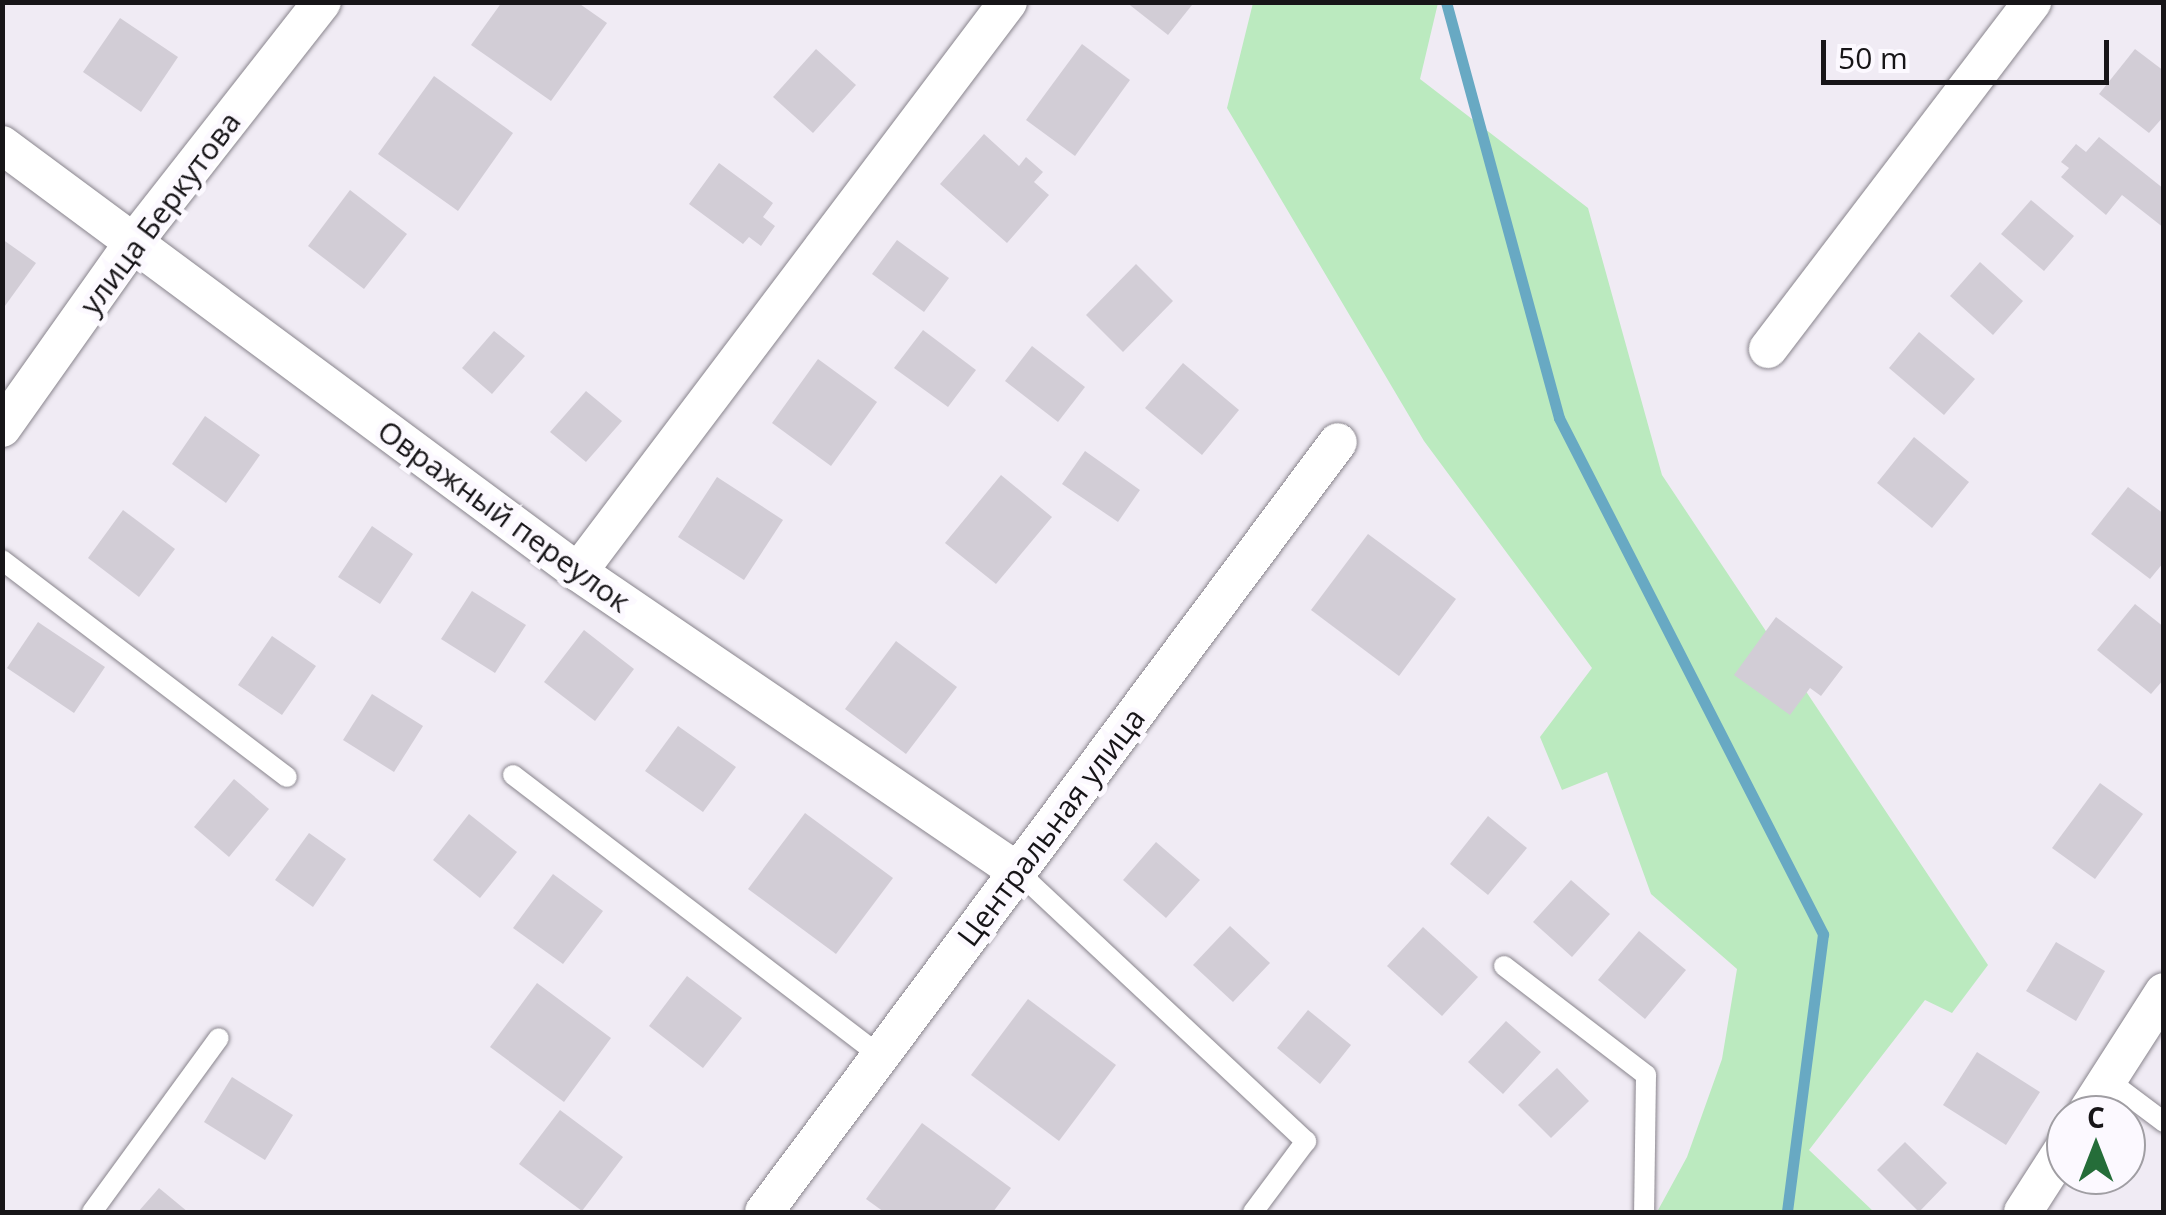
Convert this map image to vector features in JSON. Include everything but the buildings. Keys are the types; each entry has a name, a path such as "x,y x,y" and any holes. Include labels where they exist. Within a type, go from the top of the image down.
{"street":[{"name":"улица Беркутова","path":"2,428 134,243 322,2"},
{"path":"578,572 1008,2"},
{"path":"1768,349 2032,2"},
{"name":"Овражный переулок","path":"2,145 578,572 1018,871"},
{"name":"Центральная улица","path":"764,1212 1338,442"},
{"path":"2098,1095 2164,992"},
{"path":"2023,1212 2046,1176"}],"lane":[{"path":"2,560 287,778"},
{"path":"513,776 880,1056"},
{"path":"1018,871 1306,1141 1253,1212"},
{"path":"1504,966 1646,1075 1644,1212"},
{"path":"92,1212 219,1038"},
{"path":"2108,1080 2164,1122"}],"green space":[{"path":"1253,3 1438,3 1420,79 1588,208 1662,475 1988,965 1952,1013 1925,1000 1809,1150 1874,1212 1657,1212 1687,1157 1722,1059 1737,969 1651,894 1607,772 1562,790 1540,737 1592,668 1424,441 1227,108"}],"waterway":[{"path":"1446,2 1559,418 1823,934 1787,1212"}]}
